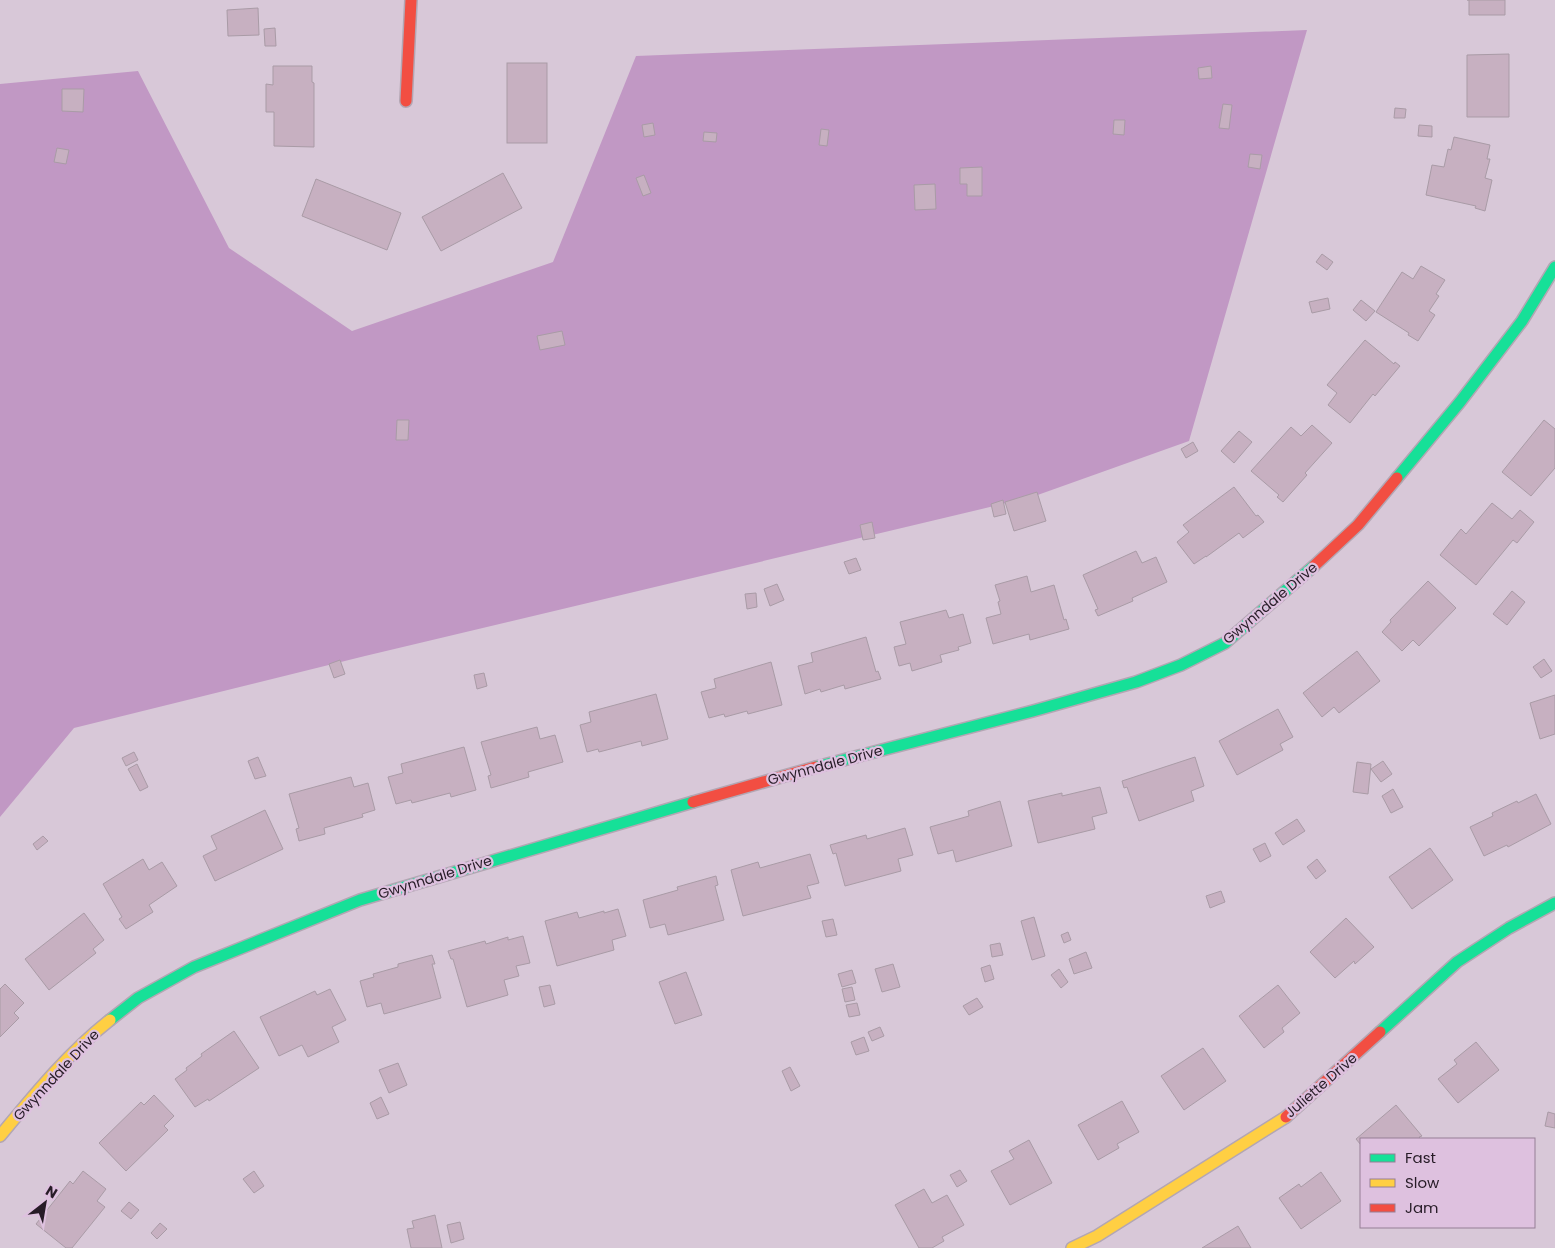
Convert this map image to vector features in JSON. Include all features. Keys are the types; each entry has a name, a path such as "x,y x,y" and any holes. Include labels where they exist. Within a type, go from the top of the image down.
{"street":[{"path":"406,101 411,0"},
{"name":"Gwynndale Drive","path":"0,1136 28,1102 87,1038 138,998 194,967 257,941 360,900 614,824 820,766 1033,711 1136,682 1181,665 1225,643 1301,578 1358,525 1460,402 1522,321 1555,267"},
{"name":"Juliette Drive","path":"1072,1248 1097,1236 1287,1116 1327,1082 1458,962 1509,928 1555,903"}],"shaded area":[{"path":"1307,30 1189,441 1032,497 365,656 74,728 0,817 0,84 138,71 229,248 352,331 553,262 636,56"}],"building":[{"path":"1469,0 1505,0 1505,15 1469,15"},
{"path":"258,8 259,35 228,36 227,10"},
{"path":"275,28 276,46 265,46 264,29"},
{"path":"1509,54 1509,117 1467,117 1467,55"},
{"path":"507,63 547,63 547,143 507,143"},
{"path":"273,66 312,66 312,82 314,83 314,147 274,146 274,112 266,112 266,84 273,85"},
{"path":"1211,66 1212,78 1199,79 1198,68"},
{"path":"62,89 84,89 83,112 62,111"},
{"path":"1223,104 1232,105 1229,129 1219,128"},
{"path":"1395,108 1406,109 1405,118 1394,118"},
{"path":"1114,120 1125,120 1124,135 1113,134"},
{"path":"653,123 655,135 644,137 642,125"},
{"path":"1419,125 1432,126 1432,137 1418,136"},
{"path":"821,129 829,130 827,146 819,145"},
{"path":"704,132 717,133 716,142 703,141"},
{"path":"1454,137 1490,145 1487,159 1490,159 1485,178 1492,180 1485,211 1475,208 1476,206 1426,195 1432,165 1444,167 1448,149 1451,150"},
{"path":"57,148 69,150 66,164 54,162"},
{"path":"1250,154 1262,155 1260,169 1248,167"},
{"path":"982,167 982,196 967,196 967,184 960,184 960,168"},
{"path":"503,173 522,208 441,251 422,217"},
{"path":"644,175 651,193 643,196 636,178"},
{"path":"316,179 401,213 387,250 302,216"},
{"path":"935,184 936,209 915,210 914,185"},
{"path":"1322,254 1333,262 1327,270 1316,262"},
{"path":"1421,266 1445,280 1436,294 1439,296 1429,311 1435,315 1418,341 1376,312 1402,272 1413,279"},
{"path":"1328,298 1330,309 1312,313 1309,302"},
{"path":"1361,300 1375,311 1366,321 1353,310"},
{"path":"562,331 565,345 540,350 537,336"},
{"path":"1365,340 1394,364 1395,362 1400,366 1375,396 1373,394 1350,423 1328,405 1337,393 1327,385"},
{"path":"397,420 409,420 408,440 396,440"},
{"path":"1544,420 1555,429 1555,468 1531,496 1502,472"},
{"path":"1312,425 1332,443 1305,473 1307,475 1283,502 1277,497 1279,495 1251,471 1291,427 1301,436"},
{"path":"1239,431 1252,442 1234,463 1221,451"},
{"path":"1193,442 1198,451 1186,458 1181,449"},
{"path":"1234,487 1256,516 1258,515 1264,522 1243,538 1239,533 1194,564 1177,542 1189,532 1183,525"},
{"path":"1037,492 1046,521 1014,531 1005,502"},
{"path":"1003,500 1006,514 994,517 991,504"},
{"path":"1492,503 1512,519 1520,510 1534,522 1517,543 1513,540 1476,585 1440,555 1461,529 1466,534"},
{"path":"872,522 875,538 863,540 860,525"},
{"path":"1136,551 1142,563 1156,557 1167,582 1132,598 1133,601 1098,616 1095,610 1098,609 1083,575"},
{"path":"856,558 861,570 849,574 844,562"},
{"path":"1027,576 1031,592 1054,585 1064,620 1066,619 1069,629 1030,640 1029,634 993,644 986,618 1001,614 998,602 1000,601 995,585"},
{"path":"1428,581 1456,608 1419,646 1413,640 1402,651 1382,632 1391,622 1390,620"},
{"path":"777,584 784,600 770,606 764,589"},
{"path":"1512,591 1525,602 1507,625 1493,614"},
{"path":"756,593 757,607 747,609 745,594"},
{"path":"946,610 949,618 963,614 971,643 958,647 959,650 940,655 942,662 912,671 910,663 899,666 894,647 906,644 900,622"},
{"path":"866,637 876,672 878,671 881,679 845,689 844,685 821,692 820,689 805,694 798,666 813,662 811,653"},
{"path":"1357,651 1380,681 1339,713 1334,707 1322,717 1303,693"},
{"path":"1544,659 1552,671 1541,678 1533,667"},
{"path":"340,660 345,674 334,678 329,664"},
{"path":"771,662 782,705 748,714 747,711 725,717 724,714 709,718 701,692 716,688 714,679"},
{"path":"484,673 487,686 477,689 474,675"},
{"path":"656,694 668,739 642,746 641,741 599,752 598,749 587,752 580,725 591,722 589,712"},
{"path":"1555,695 1555,734 1540,739 1530,703"},
{"path":"1278,709 1293,737 1280,744 1283,750 1237,775 1219,741"},
{"path":"537,727 540,739 555,735 563,762 528,772 529,777 491,788 488,776 491,775 481,742"},
{"path":"464,747 476,790 451,797 450,793 412,803 411,800 396,804 388,777 403,773 401,764"},
{"path":"134,752 138,760 126,766 122,758"},
{"path":"258,757 266,776 255,779 248,761"},
{"path":"1195,757 1204,786 1191,791 1194,801 1139,821 1127,787 1124,788 1122,781"},
{"path":"1383,761 1392,774 1381,782 1371,769"},
{"path":"1357,762 1371,764 1368,794 1353,792"},
{"path":"137,764 148,787 140,791 128,769"},
{"path":"351,777 354,787 368,783 375,810 362,814 363,817 324,828 325,834 299,841 296,829 299,828 289,794"},
{"path":"1100,787 1107,813 1092,817 1095,829 1038,843 1028,801 1062,793 1062,796"},
{"path":"1393,789 1403,807 1391,813 1382,796"},
{"path":"1536,794 1551,824 1508,847 1507,845 1484,856 1470,827 1493,816 1492,813"},
{"path":"1000,801 1012,846 956,862 953,850 938,854 930,827 969,816 968,811"},
{"path":"265,810 283,849 215,881 203,856 217,849 211,836"},
{"path":"1297,819 1305,831 1283,845 1275,833"},
{"path":"905,828 913,855 898,859 901,871 845,886 836,853 833,854 830,845 866,835 867,839"},
{"path":"43,836 48,841 37,850 33,844"},
{"path":"1265,843 1271,856 1260,862 1253,849"},
{"path":"1430,848 1453,880 1412,909 1389,877"},
{"path":"810,854 819,883 807,886 811,898 743,916 731,870 758,862 760,868"},
{"path":"143,859 149,870 162,862 177,886 149,905 153,912 126,929 119,919 122,917 103,884"},
{"path":"1317,859 1326,871 1316,879 1307,867"},
{"path":"716,876 718,885 715,886 724,920 668,935 665,924 650,928 643,900 678,890 677,887"},
{"path":"1221,891 1225,902 1210,908 1206,896"},
{"path":"618,909 626,936 612,940 614,950 557,966 545,921 577,912 579,918"},
{"path":"84,913 104,940 93,949 96,953 49,990 25,959"},
{"path":"1034,917 1045,956 1032,960 1021,921"},
{"path":"1346,918 1374,947 1335,978 1310,952"},
{"path":"833,919 837,935 826,937 822,921"},
{"path":"1068,932 1071,940 1064,943 1061,935"},
{"path":"523,936 530,963 516,966 519,976 504,980 508,995 467,1007 453,959 451,959 448,951 485,941 486,944 508,937 508,940"},
{"path":"1000,943 1003,955 992,957 990,945"},
{"path":"1086,952 1092,968 1074,974 1069,959"},
{"path":"432,955 435,964 432,964 441,998 384,1014 381,1003 367,1007 360,981 374,977 373,974 398,967 398,964"},
{"path":"893,964 900,987 882,992 875,969"},
{"path":"990,965 994,979 985,982 981,968"},
{"path":"1059,969 1068,982 1061,988 1051,975"},
{"path":"852,970 856,983 842,987 838,974"},
{"path":"686,972 702,1015 675,1024 659,982"},
{"path":"5,984 24,1003 14,1013 19,1018 0,1037 0,989"},
{"path":"550,985 555,1004 544,1007 539,987"},
{"path":"1278,985 1300,1013 1282,1028 1284,1032 1264,1048 1239,1016"},
{"path":"852,987 855,1000 845,1002 842,989"},
{"path":"330,989 346,1020 332,1027 339,1042 308,1057 302,1045 279,1056 260,1017 315,991 317,995"},
{"path":"977,998 983,1007 969,1015 963,1006"},
{"path":"857,1003 860,1015 849,1017 846,1005"},
{"path":"880,1027 884,1036 872,1041 868,1032"},
{"path":"234,1031 259,1068 209,1101 208,1099 195,1107 175,1079 202,1056 201,1054"},
{"path":"864,1037 869,1051 856,1055 851,1042"},
{"path":"1476,1042 1499,1070 1458,1103 1438,1079 1457,1064 1454,1060"},
{"path":"1203,1048 1226,1081 1184,1110 1161,1076"},
{"path":"398,1063 407,1085 389,1093 379,1070"},
{"path":"790,1067 800,1086 791,1091 782,1071"},
{"path":"154,1095 174,1116 164,1126 168,1130 126,1171 99,1143 141,1102 144,1105"},
{"path":"381,1097 389,1114 377,1119 370,1103"},
{"path":"1122,1101 1139,1132 1117,1144 1119,1148 1098,1160 1078,1125"},
{"path":"1396,1105 1422,1136 1420,1138 1360,1138 1360,1144 1356,1139"},
{"path":"1548,1112 1555,1114 1555,1128 1545,1126"},
{"path":"1029,1140 1052,1183 1010,1205 991,1171 1014,1159 1009,1151"},
{"path":"960,1170 967,1181 957,1187 950,1175"},
{"path":"83,1171 106,1189 97,1201 105,1207 72,1248 66,1248 36,1224 70,1181 73,1184"},
{"path":"254,1171 264,1186 254,1193 243,1179"},
{"path":"1321,1172 1341,1201 1301,1229 1279,1198 1299,1184 1301,1187"},
{"path":"924,1189 932,1203 947,1195 964,1225 942,1237 944,1241 932,1248 919,1248 895,1205"},
{"path":"129,1202 139,1210 131,1219 121,1211"},
{"path":"435,1215 442,1248 411,1248 407,1229 414,1228 412,1221"},
{"path":"460,1222 464,1239 451,1243 447,1225"},
{"path":"160,1223 167,1229 157,1239 151,1233"},
{"path":"1238,1226 1251,1248 1202,1248"}],"traffic: fast":[{"path":"1397,478 1460,402 1522,321 1555,267"},
{"path":"816,767 1033,711 1136,682 1181,665 1225,643 1314,566"},
{"path":"110,1020 138,998 194,967 360,900 693,802"},
{"path":"1380,1032 1457,962 1509,928 1555,903"}],"traffic: slow":[{"path":"0,1136 66,1060 110,1020"},
{"path":"1072,1248 1097,1236 1286,1117"}],"traffic: jam":[{"path":"406,101 411,0"},
{"path":"1314,566 1358,525 1397,478"},
{"path":"693,802 816,767"},
{"path":"1286,1117 1380,1032"}]}
